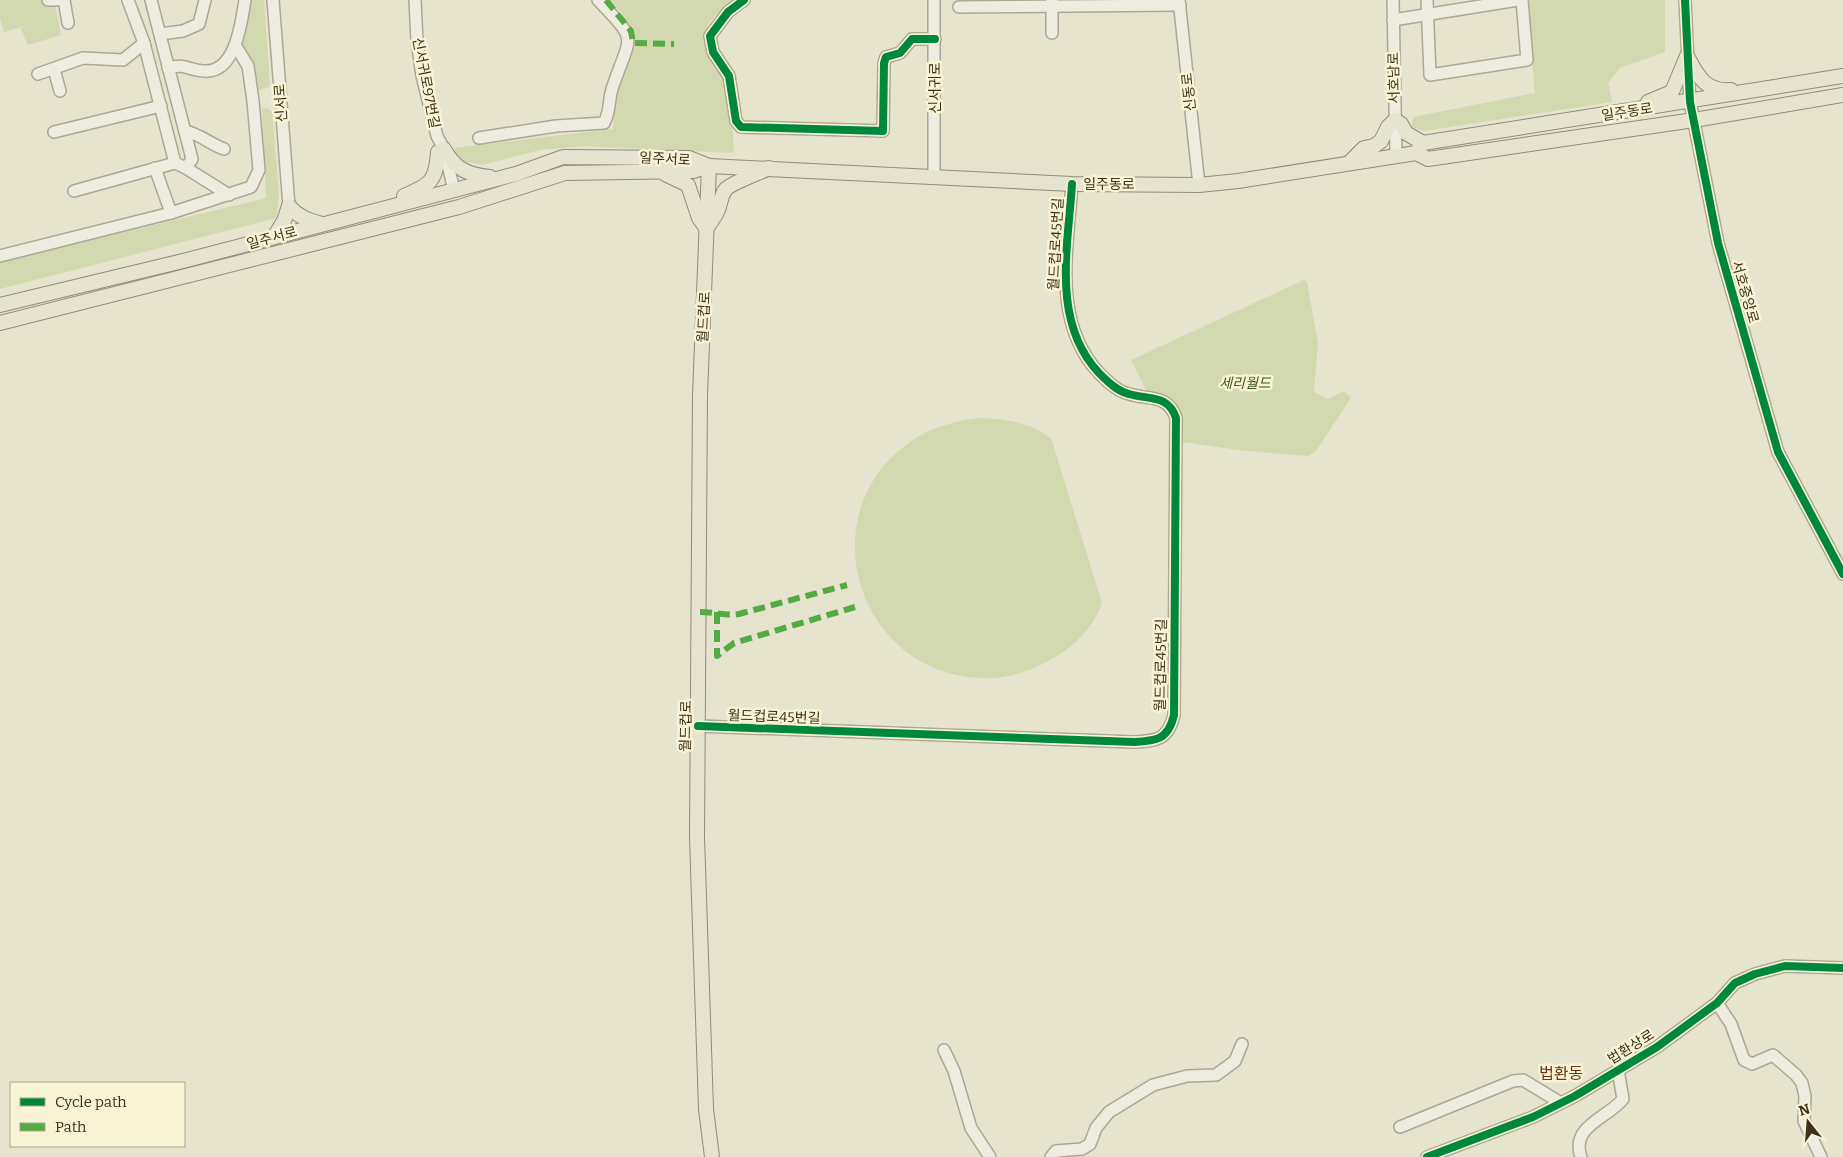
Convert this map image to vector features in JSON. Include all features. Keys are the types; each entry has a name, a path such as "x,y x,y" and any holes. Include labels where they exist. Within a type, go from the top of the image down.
{"main road":[{"path":"1687,56 1702,82 1711,88 1722,90 1766,89"},
{"path":"1621,112 1658,100 1672,92 1687,56"},
{"name":"일주동로","path":"709,166 1072,184 1199,185 1238,181 1396,156 1420,148 1621,112 1843,76"},
{"name":"일주동로","path":"1420,148 1428,159 1694,120 1843,95"},
{"path":"1349,163 1364,148 1374,146 1381,141 1388,127 1395,120 1401,124 1420,148"},
{"path":"441,151 456,167 467,173 493,177 516,174"},
{"path":"376,211 388,200 416,191 433,179 437,171 441,151"},
{"name":"일주서로","path":"0,305 376,211 516,174 563,157 689,158 709,166"},
{"name":"일주서로","path":"0,322 455,208 565,173 693,171 709,166"},
{"name":"월드컵로","path":"709,166 700,395 697,837 706,1109 712,1157"},
{"path":"660,171 688,185 699,218 706,229 718,211 721,196 726,189 734,182 746,180 770,168"},
{"path":"451,191 455,208"},
{"path":"289,206 304,219 323,224"},
{"path":"274,237 284,221 289,206"}],"street":[{"path":"48,0 56,0"},
{"path":"64,0 68,23"},
{"path":"128,0 144,43 175,163"},
{"path":"151,0 192,159 186,168"},
{"path":"160,34 183,31 199,24 205,0"},
{"path":"168,68 177,65 203,71 213,69 232,54 239,36 245,0"},
{"name":"신서로","path":"274,0 289,206"},
{"name":"신서귀로97번길","path":"415,0 418,50 451,191"},
{"path":"479,138 556,126 597,125 604,123 609,115 609,97 629,43 629,38 620,22 598,0"},
{"path":"744,0 728,12 710,36 713,52 729,76 736,121 740,128 883,131 884,60 888,56 900,52 912,39 935,39"},
{"name":"신서귀로","path":"934,0 934,176"},
{"name":"서호남로","path":"1393,0 1396,156"},
{"path":"1427,0 1430,75 1527,60 1522,0"},
{"path":"1393,20 1518,0"},
{"name":"서호중앙로","path":"1685,0 1690,102 1718,243 1778,452 1843,574"},
{"path":"1052,3 1052,33"},
{"path":"959,8 1052,3 1179,3"},
{"name":"신동로","path":"1179,3 1199,185"},
{"path":"38,74 83,58 123,60 144,43"},
{"path":"0,256 171,213 251,187 259,170 253,101 248,66 235,46"},
{"path":"54,69 60,91"},
{"path":"54,132 161,106"},
{"path":"185,132 201,135 212,145 224,149"},
{"path":"74,191 175,163 228,195"},
{"path":"156,168 171,213"},
{"name":"월드컵로45번길","path":"698,726 1134,742 1154,741 1169,728 1174,715 1176,418 1172,408 1164,400 1129,394 1110,385 1091,364 1074,335 1066,300 1072,184"},
{"name":"법환상로","path":"1427,1157 1533,1117 1561,1103 1657,1048 1717,1003 1735,983 1755,974 1785,966 1843,968"},
{"path":"1717,1003 1731,1024 1744,1060 1752,1064 1773,1056 1790,1069 1802,1083 1805,1096 1804,1121 1821,1157"},
{"path":"1051,1157 1056,1151 1082,1149 1090,1144 1096,1128 1108,1112 1153,1085 1187,1076 1216,1076 1235,1062 1242,1044"},
{"path":"944,1050 954,1071 971,1128 990,1157"},
{"path":"1581,1157 1578,1149 1580,1135 1589,1126 1616,1108 1623,1099 1618,1070"},
{"path":"1400,1128 1513,1081 1523,1080 1561,1103"}],"green space":[{"path":"0,0 54,0 61,35 28,45 21,29 25,26 4,32 0,18"},
{"path":"252,0 264,0 270,87 258,90 254,87 248,54 242,46"},
{"path":"610,0 735,0 717,13 705,31 706,46 724,72 728,83 734,153 584,146 540,150 482,165 458,160 454,148 613,129 616,91 629,61 632,42 629,25"},
{"path":"1529,0 1665,0 1665,52 1620,68 1608,83 1612,102 1424,131 1412,127 1413,117 1535,93 1528,17"},
{"path":"268,108 272,112 279,194 276,218 0,289 0,262 266,198 262,109"},
{"name":"세리월드","path":"1304,280 1307,282 1318,343 1314,392 1327,399 1344,391 1351,398 1316,451 1308,456 1247,451 1181,442 1166,397 1146,390 1131,360"},
{"path":"980,418 1017,422 1034,428 1051,438 1102,603 1090,626 1072,645 1061,653 1026,671 1008,676 989,678 952,674 917,659 889,636 869,607 858,573 855,538 862,504 879,472 906,445 923,434 941,426"}],"marked path":[{"path":"606,0 631,31 633,43 674,44"},
{"path":"700,612 729,615 739,614 847,585"},
{"path":"717,612 717,656 734,643 855,607"}],"cycle path":[{"path":"744,0 728,12 710,36 713,52 729,76 736,121 741,127 883,131 884,63 886,57 900,53 912,39 935,39"},
{"path":"1685,0 1690,102 1718,243 1778,452 1843,574"},
{"path":"698,726 1134,742 1155,740 1168,730 1174,715 1176,418 1173,410 1163,401 1125,393 1109,383 1084,353 1074,331 1068,307 1066,283 1066,258 1072,184"},
{"path":"1427,1157 1533,1117 1575,1096 1657,1047 1717,1003 1735,983 1755,974 1785,966 1843,968"}],"district":[{"name":"법환동","path":"1561,1073"}]}
